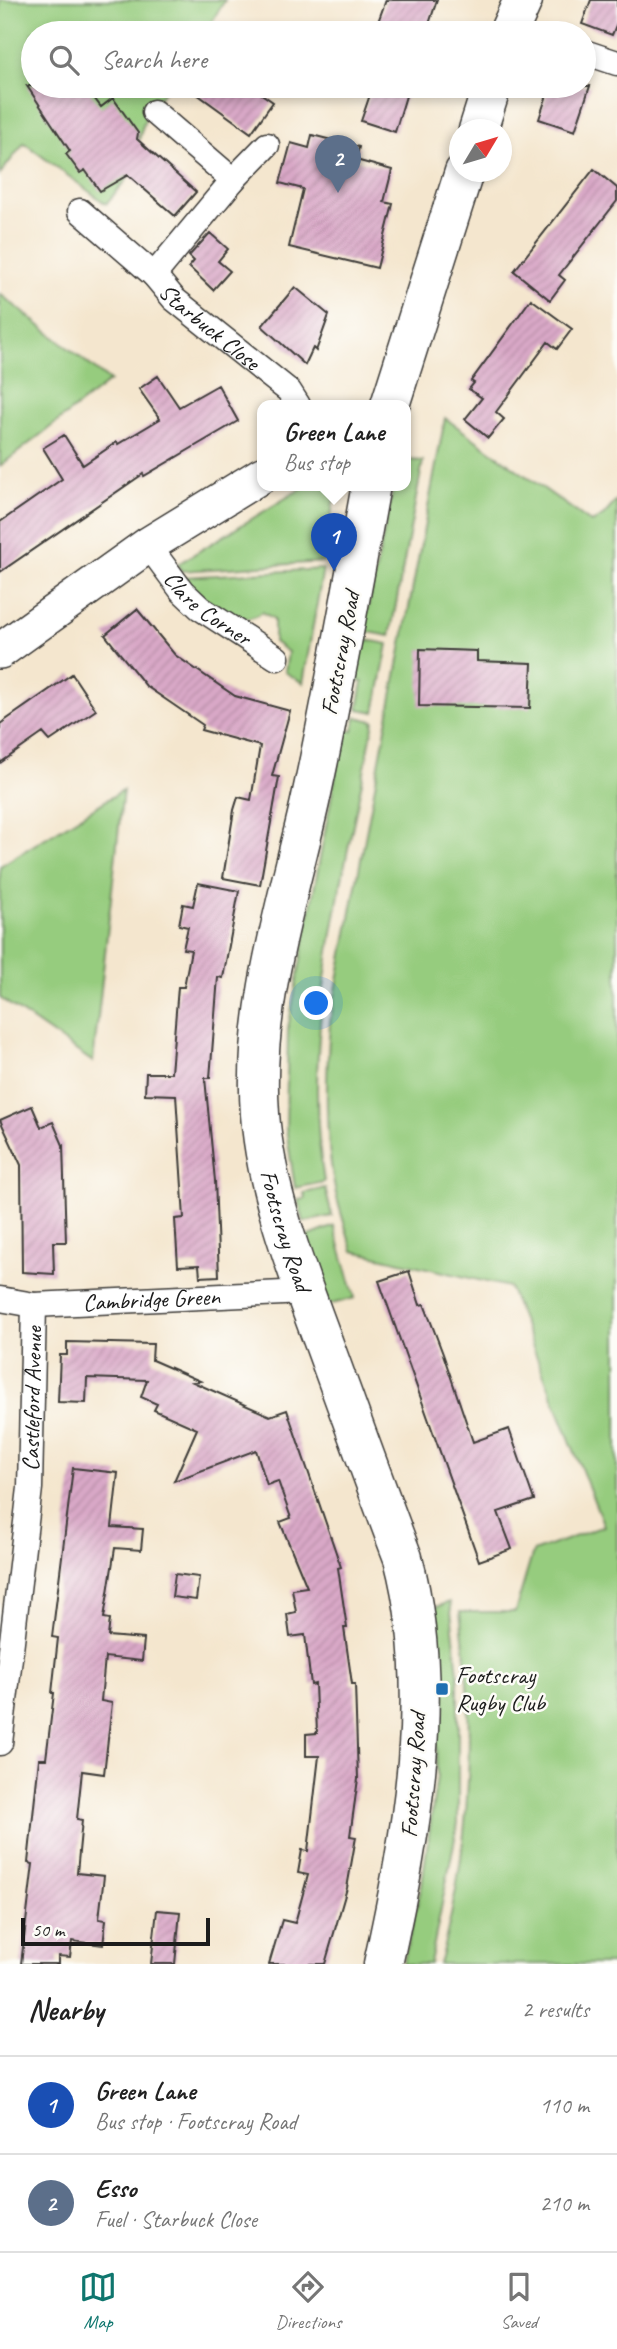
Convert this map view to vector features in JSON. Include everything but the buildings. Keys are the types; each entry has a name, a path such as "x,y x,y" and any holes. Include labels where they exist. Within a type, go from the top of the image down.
{"main road":[{"path":"482,119 488,98"},
{"path":"392,400 461,182"},
{"path":"0,651 148,545 257,478"},
{"name":"Footscray Road","path":"370,491 332,701 267,990 259,1049 260,1116 267,1160 305,1292 403,1558 412,1594 418,1664 415,1793 404,1870 383,1964"}],"street":[{"path":"596,56 617,63"},
{"path":"154,112 233,180"},
{"name":"Starbuck Close","path":"154,275 233,180 267,145"},
{"name":"Starbuck Close","path":"80,211 154,275 174,299 289,391 295,400"},
{"name":"Clare Corner","path":"148,545 181,592 200,608 277,657"},
{"name":"Cambridge Green","path":"0,1299 34,1304 305,1292"},
{"name":"Castleford Avenue","path":"0,1743 30,1488 34,1304"}],"green space":[{"path":"0,0 225,0 212,21 21,21 21,98 159,98 146,116 127,179 106,204 24,143 0,174"},
{"path":"0,294 110,381 0,466"},
{"path":"445,418 592,523 604,515 617,500 617,1964 439,1964 458,1877 468,1789 468,1701 460,1612 515,1612 533,1552 604,1526 509,1287 353,1251 331,1168 327,1085 330,1022"},
{"path":"411,460 423,461 390,636 363,631 393,491 411,491"},
{"path":"297,491 335,491 324,562 181,571 178,564"},
{"path":"323,569 303,683 285,672 288,652 274,642 274,619 262,612 251,618 229,616 208,603 181,577"},
{"path":"362,639 388,644 375,712 358,709 363,682 354,680"},
{"path":"356,717 374,721 339,893 321,1008 317,1066 318,1124 324,1182 295,1188 286,1128 288,1028 344,730 353,731"},
{"path":"123,790 93,1062 0,998 0,866"},
{"path":"325,1188 332,1216 304,1222 298,1200 305,1199 304,1193"},
{"path":"334,1226 355,1298 328,1305 307,1237"},
{"path":"450,1602 458,1673 458,1823 430,1964 403,1964 422,1884 437,1776 433,1608"}],"place":[{"name":"Esso","path":"338,193"},
{"name":"Green Lane","path":"334,571"},
{"name":"Footscray Rugby Club","path":"442,1689"}]}
